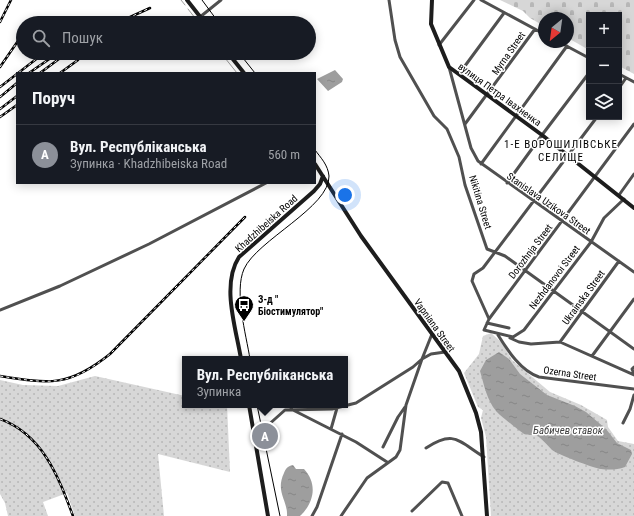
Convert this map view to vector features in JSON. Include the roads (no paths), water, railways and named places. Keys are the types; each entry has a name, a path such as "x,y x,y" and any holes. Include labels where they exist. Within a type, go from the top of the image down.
{"street":[{"path":"187,0 199,16"},
{"path":"201,16 221,0"},
{"name":"Nikitina Street","path":"389,0 395,40 400,58 434,116 447,129 459,157 465,185 486,247 489,250 505,256 634,349"},
{"name":"вулиця Петра Івахненка","path":"432,0 431,24 449,67 542,134 634,208"},
{"path":"439,45 474,0"},
{"path":"482,0 538,31"},
{"path":"459,74 504,13"},
{"name":"Myrna Street","path":"465,124 488,96 535,29"},
{"path":"481,164 566,48"},
{"path":"571,48 586,56"},
{"path":"234,60 243,72"},
{"name":"Stanislava Uzikova Street","path":"449,67 473,152 481,164 634,272"},
{"path":"622,76 634,82"},
{"path":"507,183 586,77"},
{"path":"622,84 626,78"},
{"path":"489,318 472,279 474,274 483,268 595,120"},
{"name":"Dorozhnja Street","path":"498,335 484,330 489,318 526,271 634,124"},
{"name":"Vapniana Street","path":"316,165 361,236 459,371 476,413 481,432 484,457 487,516"},
{"path":"619,195 634,174"},
{"name":"Khadzhibeiska Road","path":"241,356 229,285 233,266 239,257 314,191 320,184 323,175"},
{"path":"0,310 60,286 149,244 264,184"},
{"name":"Nezhdanovoi Street","path":"508,337 513,337 524,330 590,242 604,218 624,199"},
{"name":"Ukrainska Street","path":"560,342 619,261"},
{"path":"592,356 634,299"},
{"path":"487,323 509,328"},
{"path":"341,516 367,478 387,462 396,457 400,450 406,405 432,333"},
{"path":"498,335 508,337 519,342 531,344 560,342 634,375"},
{"name":"Ozerna Street","path":"498,335 517,362 530,374 539,377 634,389"},
{"path":"348,406 356,404 431,354 445,352"},
{"path":"634,366 632,369 634,375"},
{"path":"623,423 630,409 634,395"},
{"path":"383,447 398,417 406,405"},
{"path":"250,408 268,516"},
{"path":"254,433 269,425 282,411 291,409 337,408 331,429"},
{"path":"291,409 371,450 387,462"},
{"path":"630,409 634,412"},
{"path":"312,516 317,507 342,434"},
{"path":"426,448 435,442 449,438 460,440 484,457"},
{"path":"412,511 442,482 448,483 462,516"}],"water":[{"path":"335,70 343,79 342,82 328,91 317,79"},
{"name":"Бабичев ставок","path":"499,352 509,359 520,374 547,395 586,412 606,429 617,443 631,450 632,454 625,467 613,470 601,469 568,458 552,450 539,437 524,434 498,413 488,397 480,371 486,360"},
{"path":"293,465 296,469 304,469 313,487 311,499 305,511 300,516 287,516 286,505 281,491 285,471 288,467"}],"waterway":[{"path":"181,0 185,5"},
{"path":"188,9 194,16"},
{"path":"227,60 236,72"}],"tram line":[{"path":"202,0 214,16"},
{"path":"245,60 254,72"},
{"path":"249,356 240,301 241,278 244,269 251,258 318,200 326,188 329,176 327,168 316,151"},
{"path":"258,408 280,516"}],"railway":[{"path":"0,22 11,0"},
{"path":"132,16 150,8"},
{"path":"0,67 16,44"},
{"path":"19,72 35,60"},
{"path":"30,72 48,60"},
{"path":"41,72 58,60"},
{"path":"61,72 78,60"},
{"path":"0,87 16,75"},
{"path":"0,97 16,84"},
{"path":"0,109 16,97"},
{"path":"0,117 16,106"},
{"path":"0,376 33,381 58,380 70,378 96,365 110,354 245,217"},
{"path":"0,419 15,426 38,446 55,472 73,516"}],"place":[{"name":"З-д \" Біостимулятор\"","path":"244,322"},
{"name":"Вул. Республіканська","path":"265,436"}],"district":[{"name":"1-Е ВОРОШИЛІВСЬКЕ СЕЛИЩЕ","path":"561,150"}]}
